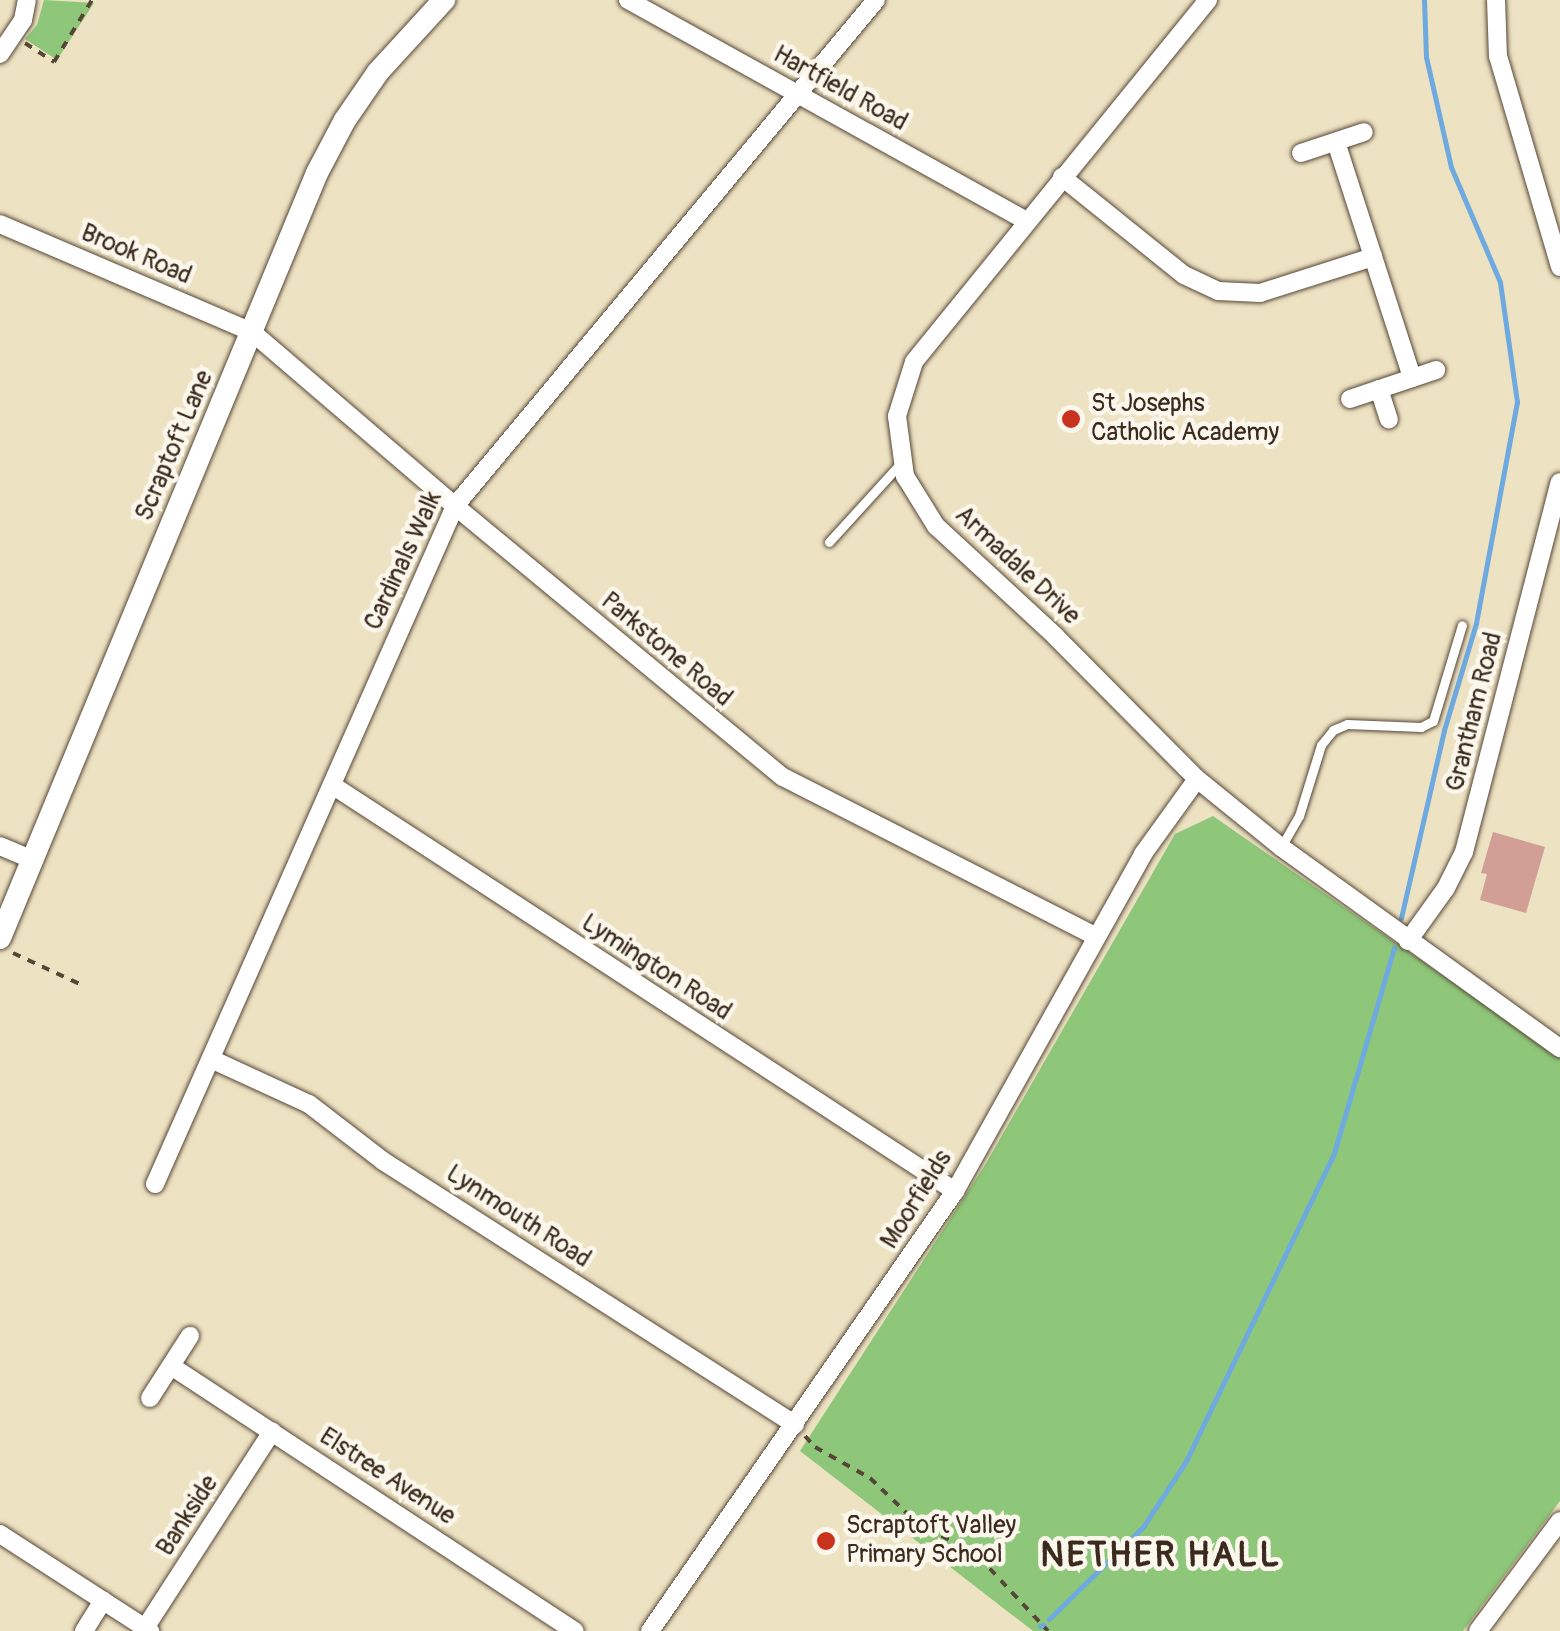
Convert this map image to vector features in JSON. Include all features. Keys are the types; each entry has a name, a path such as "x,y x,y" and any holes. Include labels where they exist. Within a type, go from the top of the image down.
{"street":[{"path":"0,54 23,20 27,0"},
{"name":"Scraptoft Lane","path":"0,938 317,173 344,120 378,72 444,0"},
{"name":"Hartfield Road","path":"628,0 1027,221"},
{"name":"Cardinals Walk","path":"155,1184 454,506 876,0"},
{"name":"Armadale Drive","path":"1208,0 914,362 897,416 901,463 911,490 936,526 1055,636 1197,779 1281,848 1560,1048"},
{"path":"1496,0 1498,56 1560,267"},
{"path":"1301,153 1364,132"},
{"path":"1336,142 1412,378"},
{"path":"1062,177 1184,275 1218,291 1260,293 1373,257"},
{"name":"Brook Road","path":"0,224 252,332"},
{"name":"Parkstone Road","path":"252,332 454,506 783,778 1095,936"},
{"path":"1350,399 1436,370"},
{"path":"1380,389 1389,419"},
{"name":"Grantham Road","path":"1408,941 1446,888 1464,852 1551,555 1560,482"},
{"name":"Moorfields","path":"650,1631 955,1190 1143,854 1197,779"},
{"name":"Lymington Road","path":"332,785 955,1190"},
{"path":"0,846 33,860"},
{"name":"Lynmouth Road","path":"211,1059 309,1104 383,1161 795,1424"},
{"path":"150,1398 190,1336"},
{"name":"Elstree Avenue","path":"171,1366 575,1631"},
{"name":"Bankside","path":"148,1629 272,1432"},
{"path":"1478,1631 1560,1521"},
{"path":"0,1534 148,1629"},
{"path":"84,1631 104,1600"}],"lane":[{"path":"829,542 901,463"},
{"path":"1281,848 1298,816 1321,745 1333,730 1347,724 1421,727 1433,721 1462,624"}],"path":[{"path":"13,35 54,62 92,0"},
{"path":"0,947 84,986"},
{"path":"795,1424 815,1447 870,1478 914,1520 980,1557 1048,1631"}],"green space":[{"path":"44,0 94,3 57,60 25,39 37,25"},
{"path":"1213,816 1560,1057 1560,1501 1463,1631 1033,1631 800,1451 985,1165 1175,834"}],"building":[{"path":"1493,832 1545,847 1526,913 1480,900 1487,874 1481,873"}],"waterway":[{"path":"1401,918 1444,730 1476,623 1517,402 1500,282 1451,167 1426,57 1424,0"},
{"path":"1049,1619 1143,1527 1186,1461 1334,1153 1394,948"},
{"path":"1040,1626 1044,1625"}],"place":[{"name":"St Josephs Catholic Academy","path":"1071,419"},
{"name":"Scraptoft Valley Primary School","path":"826,1541"}],"district":[{"name":"NETHER HALL","path":"1161,1555"}]}
